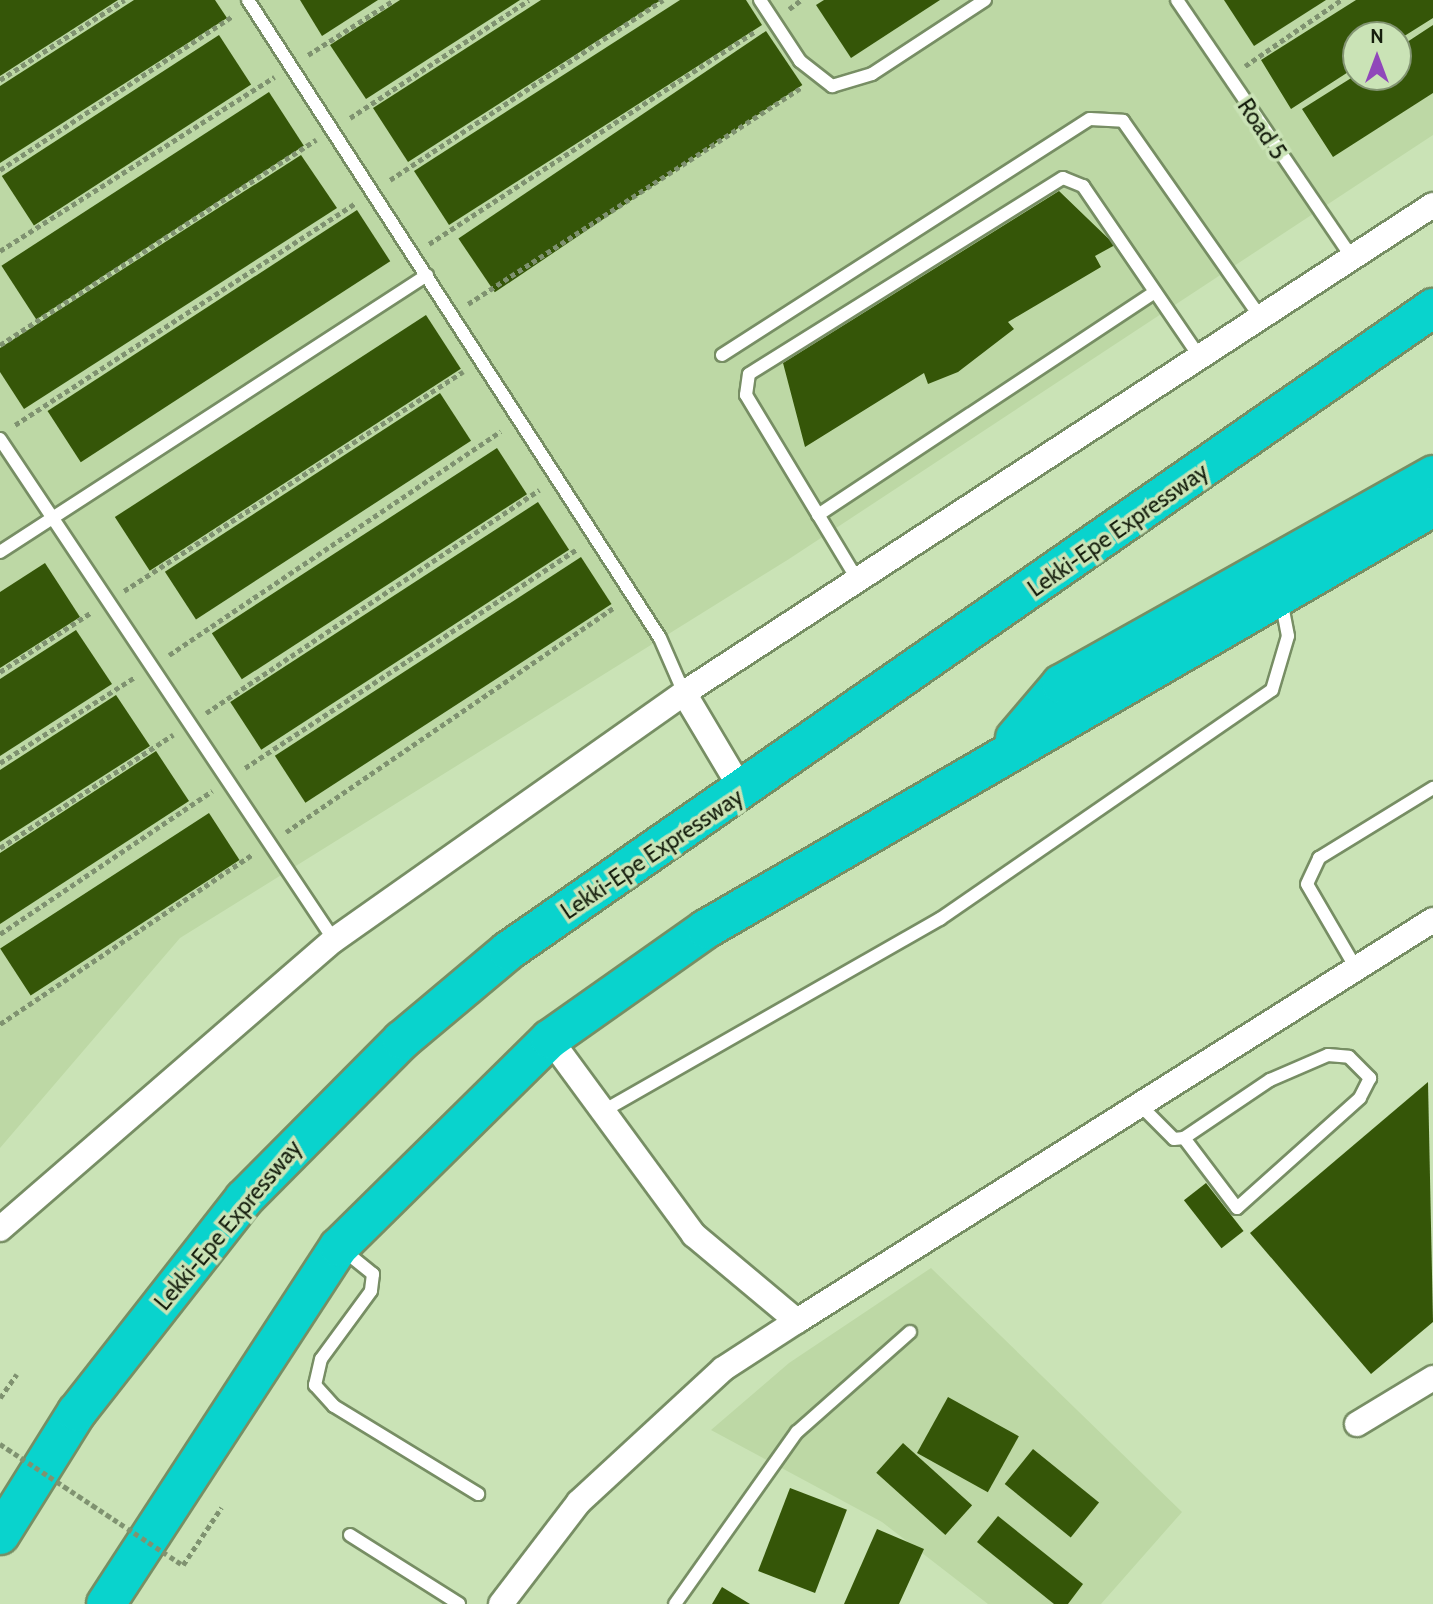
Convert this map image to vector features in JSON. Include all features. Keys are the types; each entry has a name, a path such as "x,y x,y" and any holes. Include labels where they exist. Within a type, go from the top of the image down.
{"highway":[{"name":"Lekki-Epe Expressway","path":"0,1535 133,1338 244,1199 342,1097 509,951 743,792 1433,308"},
{"path":"1320,389 1433,335"},
{"path":"996,761 1061,684 1433,475"},
{"path":"106,1604 339,1247 551,1039 706,929 1433,507"}],"street":[{"path":"0,1228 334,940 684,692 1433,205"},
{"path":"684,692 743,792"},
{"path":"501,1604 530,1558 597,1485 723,1369 1433,920"},
{"path":"551,1039 694,1235 797,1321"},
{"path":"1357,1424 1433,1378"}],"lane":[{"path":"760,0 816,79 832,86 872,74 985,0"},
{"name":"Road 5","path":"1177,0 1227,78 1351,256"},
{"path":"249,2 632,595 684,692"},
{"path":"722,355 1090,119 1123,121 1260,317"},
{"path":"858,579 746,395 749,374 1063,178 1083,186 1199,356"},
{"path":"0,552 427,275"},
{"path":"818,515 1155,292"},
{"path":"0,439 188,725 334,940"},
{"path":"605,1110 940,919 1272,691 1288,636 1280,596"},
{"path":"1357,970 1307,884 1319,858 1433,788"},
{"path":"1139,1104 1174,1139 1184,1138 1270,1080 1328,1055 1349,1057 1370,1078 1360,1098 1237,1208 1184,1138"},
{"path":"339,1247 373,1274 371,1291 321,1359 315,1385 334,1406 478,1494"},
{"path":"675,1604 797,1432 910,1332"},
{"path":"350,1535 458,1604"}],"path":[{"path":"0,80 124,0"},
{"path":"0,251 394,0"},
{"path":"0,345 530,0"},
{"path":"12,428 663,0"},
{"path":"413,254 801,0"},
{"path":"1227,78 1341,0"},
{"path":"0,170 249,2"},
{"path":"453,314 816,79"},
{"path":"0,672 482,360"},
{"path":"0,763 151,667 519,418"},
{"path":"0,848 557,478"},
{"path":"0,934 227,780 595,537"},
{"path":"0,1024 268,845 632,595"},
{"path":"0,1398 17,1374"},
{"path":"0,1444 183,1565 221,1508"}],"shaded area":[{"path":"0,0 1433,0 1433,135 789,559 180,938 0,1148"},
{"path":"931,1268 1182,1512 1101,1604 988,1604 882,1522 711,1430 789,1363"}],"building":[{"path":"0,0 118,0 0,76"},
{"path":"134,0 215,0 227,18 0,163 0,86"},
{"path":"300,0 378,0 322,36"},
{"path":"400,0 520,0 366,99 330,45"},
{"path":"541,0 661,0 408,162 373,108"},
{"path":"680,0 746,0 762,25 449,225 414,171"},
{"path":"824,0 940,0 851,58 816,5"},
{"path":"1224,0 1326,0 1254,46"},
{"path":"1356,0 1433,0 1433,18 1412,31 1412,21 1342,21 1342,76 1291,109 1261,60"},
{"path":"1433,25 1433,93 1333,157 1302,109 1342,84 1342,91 1412,91 1412,39"},
{"path":"766,31 802,85 495,292 458,238"},
{"path":"219,35 251,84 34,226 2,176"},
{"path":"269,92 304,146 36,319 1,266"},
{"path":"301,155 337,208 24,409 0,372 0,348"},
{"path":"1059,191 1115,245 1095,256 1101,267 1008,322 1014,329 958,372 928,384 924,373 805,447 783,363"},
{"path":"357,210 390,261 81,462 48,411"},
{"path":"426,315 461,369 150,571 115,517"},
{"path":"440,393 471,441 196,619 165,572"},
{"path":"497,448 527,494 242,679 212,633"},
{"path":"538,502 569,550 261,750 230,702"},
{"path":"581,557 611,604 305,803 275,756"},
{"path":"45,563 80,617 0,668 0,592"},
{"path":"76,630 112,684 0,756 0,679"},
{"path":"116,695 150,746 0,842 0,770"},
{"path":"156,751 189,801 0,924 0,853"},
{"path":"209,813 239,860 31,996 0,949"},
{"path":"1428,1082 1433,1322 1371,1374 1250,1233"},
{"path":"1206,1183 1244,1231 1221,1248 1184,1200"},
{"path":"948,1397 1019,1436 988,1492 917,1453"},
{"path":"903,1443 972,1505 945,1535 876,1473"},
{"path":"1033,1449 1099,1502 1071,1537 1005,1484"},
{"path":"790,1488 847,1510 815,1593 758,1571"},
{"path":"998,1516 1083,1584 1068,1604 1054,1604 977,1542"},
{"path":"877,1529 924,1549 899,1604 844,1604"},
{"path":"722,1587 750,1604 712,1604"}]}
